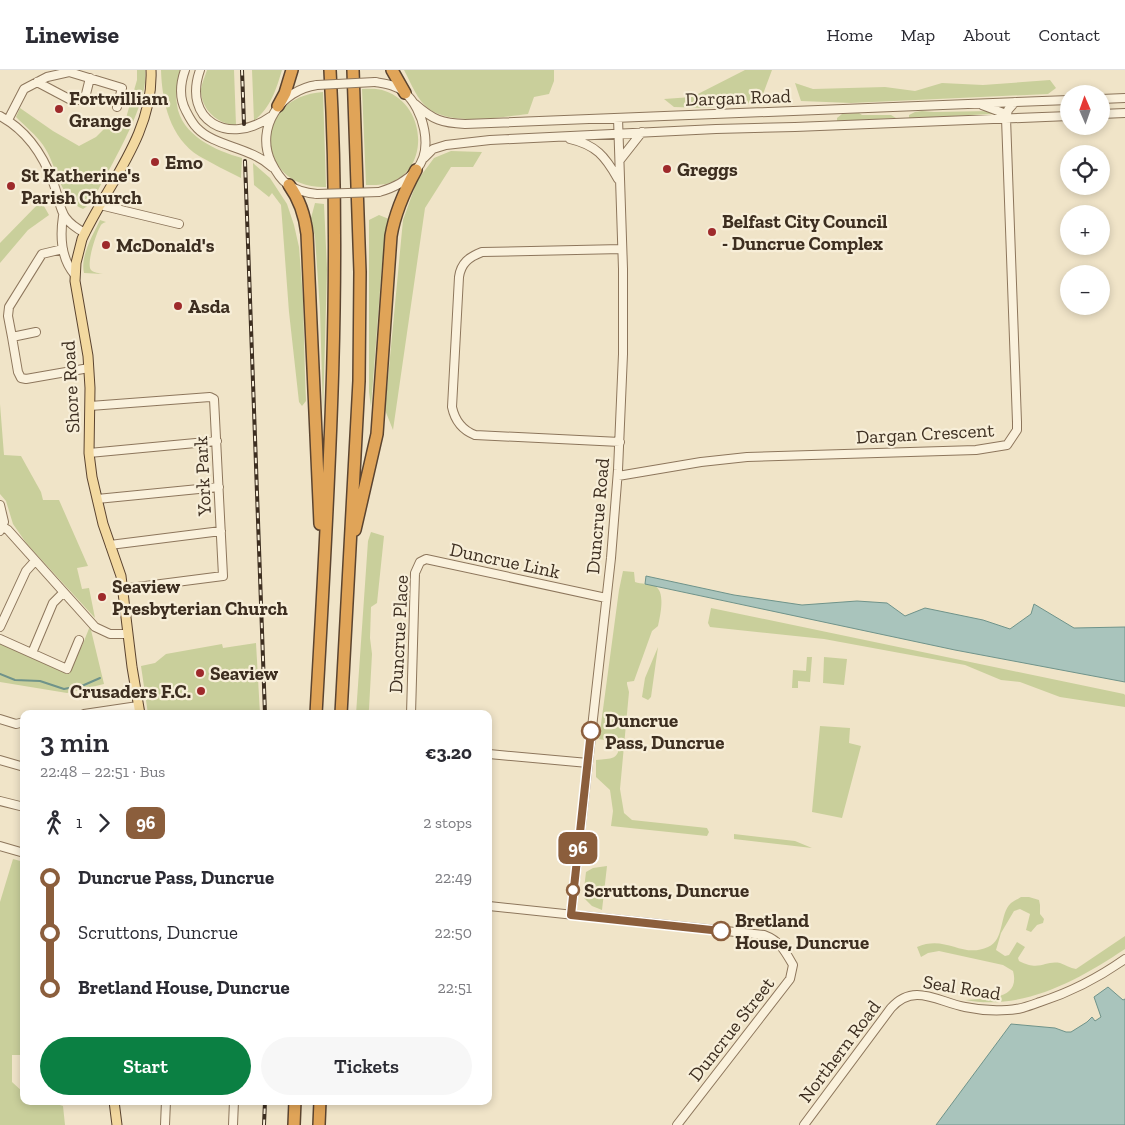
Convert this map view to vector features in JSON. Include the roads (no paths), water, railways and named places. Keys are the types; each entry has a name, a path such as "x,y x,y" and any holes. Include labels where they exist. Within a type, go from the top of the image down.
{"highway":[{"path":"278,106 292,70"},
{"path":"316,710 334,379 335,268 330,70"},
{"path":"341,710 359,381 360,272 353,70"},
{"path":"392,70 405,93"},
{"path":"350,549 360,514 376,434 392,229 400,201 416,170"},
{"path":"289,186 300,203 307,234 320,522 324,560"},
{"path":"294,1125 295,1105"},
{"path":"319,1125 320,1105"}],"main road":[{"name":"Shore Road","path":"139,710 118,568 97,499 90,453 88,368 75,275 79,246 136,138 150,91 151,70"},
{"path":"114,1105 116,1125"}],"street":[{"path":"185,70 180,92 184,107 197,128 212,138 256,155 275,170 289,186 305,192 317,194 379,192 400,183 416,170 424,158 425,134 415,104 405,93 389,84 375,82 305,86 278,106 270,117 259,125 234,130 218,126 204,115 198,102 196,89 200,70"},
{"path":"8,120 24,88 46,77 69,72 122,88 117,107"},
{"path":"37,82 71,100 80,100 86,94 90,78"},
{"path":"1110,99 1125,98"},
{"name":"Dargan Road","path":"415,104 437,121 465,124 1060,100"},
{"path":"978,104 1006,116 1015,102"},
{"path":"1110,114 1125,113"},
{"path":"0,116 8,120 32,142 54,183 63,216 68,222 85,233"},
{"name":"Dargan Road","path":"424,158 432,150 446,144 459,142 1006,116 1060,116"},
{"name":"Dargan Crescent","path":"618,476 734,458 976,450 1007,444 1017,430 1017,419 1006,116"},
{"path":"270,117 266,135 266,147 268,157 275,170"},
{"name":"Duncrue Road","path":"571,915 618,476 622,354 622,249 618,118"},
{"path":"620,160 642,132"},
{"path":"560,137 590,145 608,161 619,181"},
{"path":"100,205 180,224"},
{"path":"63,216 61,226 63,249 67,266 75,275"},
{"path":"63,249 42,254 9,307 8,316 18,372 21,378 26,379 88,368"},
{"path":"620,442 475,435 466,431 458,423 452,407 459,277 464,262 473,255 482,252 622,249"},
{"path":"12,337 36,332"},
{"name":"York Park","path":"90,406 210,397 214,399 223,576 122,589"},
{"path":"90,453 217,441"},
{"path":"97,499 218,487"},
{"path":"0,505 3,513 1,527 95,627 110,634 128,634"},
{"path":"110,545 221,531"},
{"name":"Duncrue Link","path":"426,559 606,598"},
{"name":"Duncrue Place","path":"411,710 415,573 420,562 426,559"},
{"path":"0,627 26,571 35,561"},
{"path":"32,653 53,603 64,593"},
{"path":"0,638 66,669 79,640"},
{"path":"0,719 16,724 20,723"},
{"path":"492,754 588,763"},
{"path":"0,760 20,766"},
{"path":"0,801 20,806"},
{"path":"0,846 20,852"},
{"name":"Duncrue Street","path":"492,906 764,935 773,938 779,943 793,965 790,979 677,1125"},
{"name":"Seal Road","path":"902,998 919,994 966,1007 997,1010 1022,1008 1082,986 1125,959"},
{"name":"Northern Road","path":"804,1125 891,1008 902,998"},
{"path":"165,1125 166,1105"},
{"path":"233,1125 234,1105"}],"water":[{"path":"646,576 734,595 802,605 857,601 887,603 905,616 925,608 983,620 1010,629 1031,614 1034,604 1074,628 1125,627 1125,682 955,650 645,584"},
{"path":"1108,987 1123,1000 1125,999 1125,1125 936,1125 1011,1024 1055,1028 1071,1032 1092,1017 1095,1021 1101,1017 1094,997"}],"waterway":[{"path":"0,674 15,680 40,681 64,689 84,685 100,678"}],"railway":[{"path":"242,70 244,124"},
{"path":"245,161 265,710"},
{"path":"264,1125 265,1105"}],"place":[{"name":"Fortwilliam Grange","path":"59,109"},
{"name":"Emo","path":"155,162"},
{"name":"Greggs","path":"667,169"},
{"name":"St Katherine's Parish Church","path":"11,186"},
{"name":"Belfast City Council - Duncrue Complex","path":"712,232"},
{"name":"McDonald's","path":"106,245"},
{"name":"Asda","path":"178,306"},
{"name":"Seaview Presbyterian Church","path":"102,597"},
{"name":"Seaview","path":"200,673"},
{"name":"Crusaders F.C.","path":"201,691"},
{"name":"Duncrue Pass, Duncrue","path":"591,731"},
{"name":"Scruttons, Duncrue","path":"573,890"},
{"name":"Bretland House, Duncrue","path":"721,931"}]}
